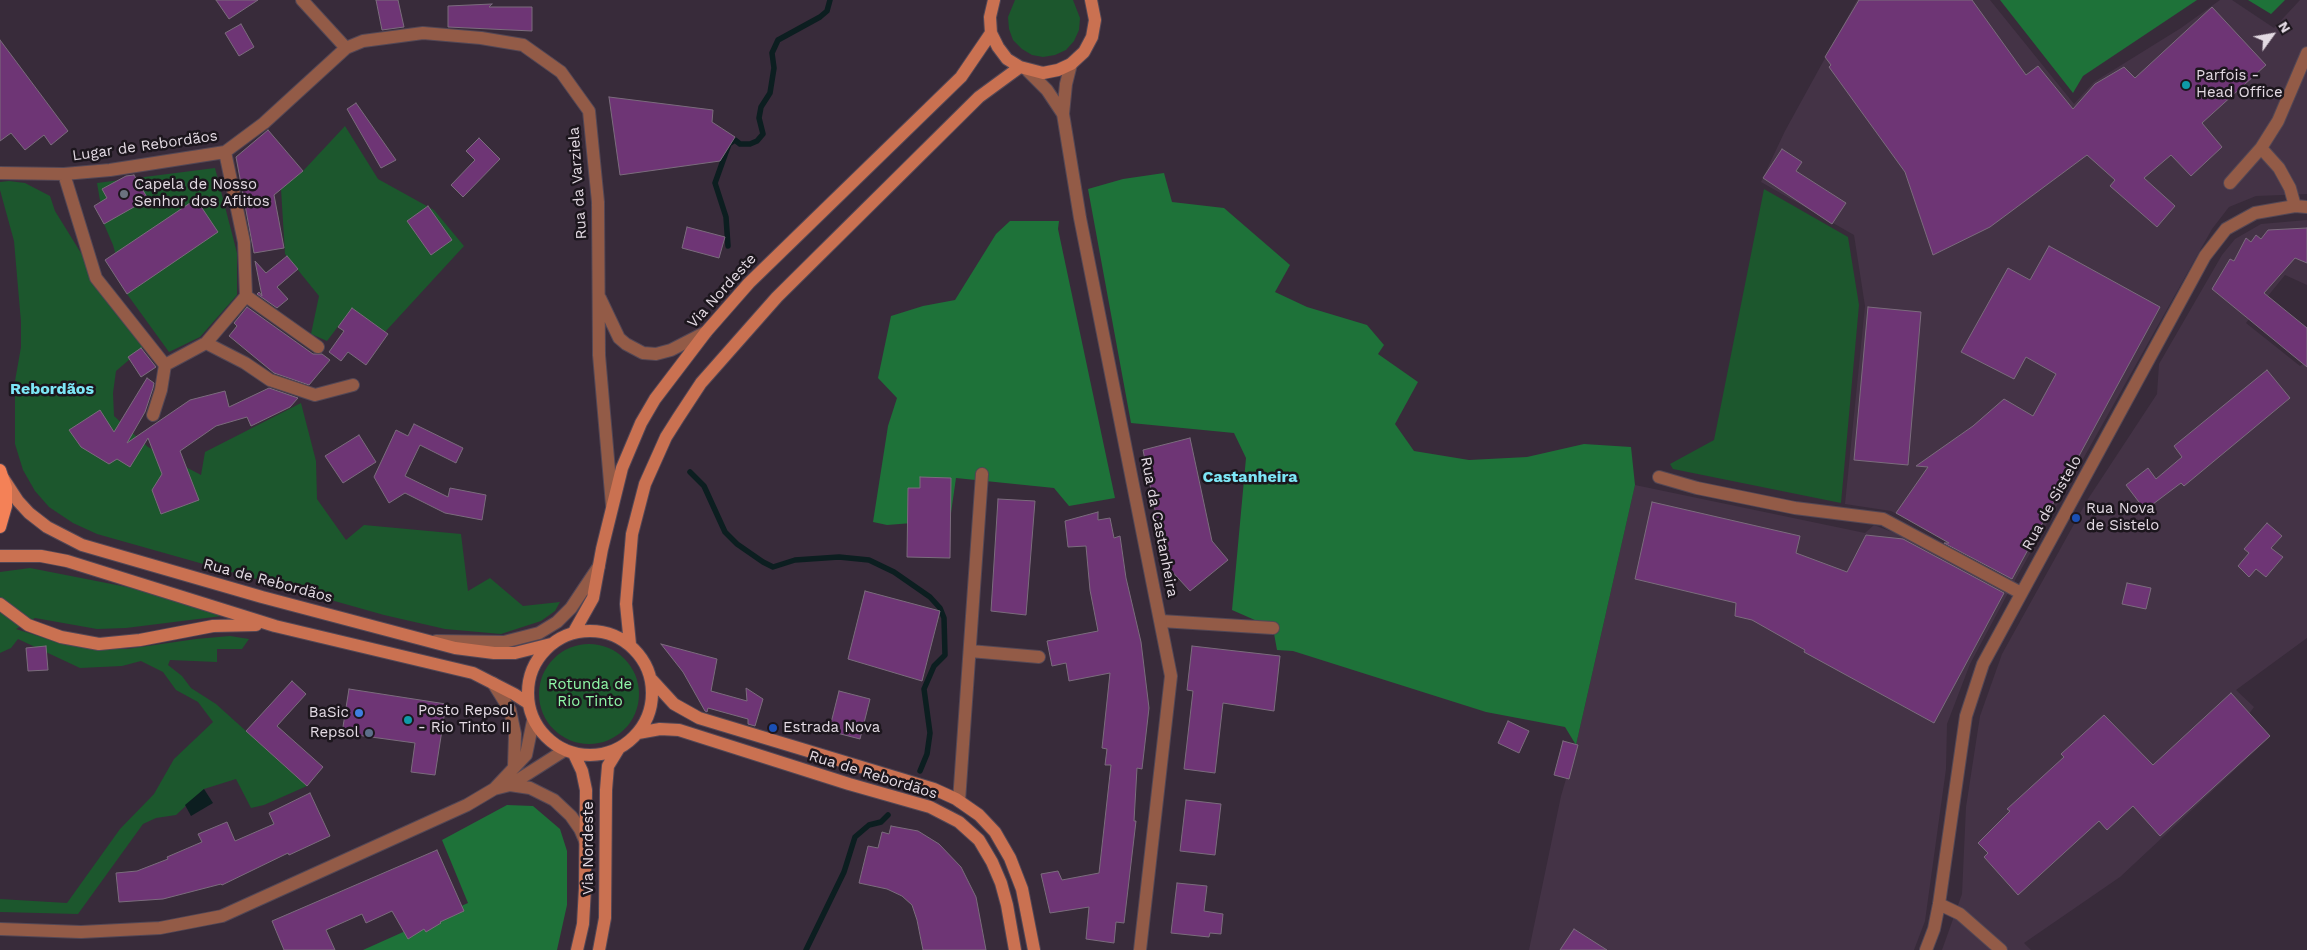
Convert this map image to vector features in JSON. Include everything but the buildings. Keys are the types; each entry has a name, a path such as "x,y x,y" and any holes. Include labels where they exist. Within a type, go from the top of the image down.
{"main road":[{"path":"994,0 990,17 992,33 998,47 1007,59 1024,69 1043,72 1058,70 1071,64 1084,52 1092,37 1095,20 1091,0"},
{"name":"Via Nordeste","path":"575,630 593,598 622,468 641,423 654,399 706,332 749,283 961,76 992,33"},
{"path":"630,644 626,604 632,534 645,484 666,436 701,383 777,297 979,98 1024,69"},
{"path":"0,527 6,506 2,474"},
{"name":"Rua de Rebordãos","path":"2,474 18,501 41,522 63,537 82,545 262,597 455,648 494,653 515,652 556,640"},
{"path":"0,556 41,556 67,560 275,626 488,680 528,703"},
{"path":"0,604 28,625 61,637 99,644 140,640 213,626 241,624 275,626"},
{"path":"575,630 608,633 630,644 645,663 652,680 650,711 638,733 619,748 597,755 569,752 547,738 534,721 528,703 529,676 535,663 556,640 575,630"},
{"name":"Rua de Rebordãos","path":"652,680 674,704 699,718 934,789 959,801 979,815 995,832 1010,858 1022,889 1034,950"},
{"name":"Rua de Rebordãos","path":"638,733 660,729 679,730 930,808 959,822 978,840 992,862 1001,884 1014,950"},
{"name":"Via Nordeste","path":"599,950 605,918 606,790 608,766 619,748"},
{"name":"Via Nordeste","path":"569,752 582,771 586,790 583,924 577,950"}],"street":[{"path":"302,0 346,48"},
{"name":"Rua da Varziela","path":"346,48 363,41 424,33 481,38 523,45 561,72 589,111 598,202 599,355 612,508"},
{"name":"Lugar de Rebordãos","path":"0,173 64,174 110,170 226,152 264,123 346,48"},
{"path":"2230,183 2261,148 2278,121 2307,53"},
{"name":"Rua da Castanheira","path":"1071,64 1062,114 1080,218 1171,676 1140,950"},
{"name":"Rua da Castanheira","path":"1024,69 1047,90 1062,114"},
{"name":"Rua de Sistelo","path":"1926,950 1934,929 1939,904 1966,716 1983,664 2205,256 2226,229 2255,213 2301,206 2279,168 2261,148"},
{"path":"165,365 206,344 246,296 244,242 226,152"},
{"path":"64,174 96,278 165,365 161,390 153,415"},
{"name":"Rua da Varziela","path":"598,293 619,338 643,353 656,354 671,350 706,332"},
{"path":"246,296 318,346"},
{"path":"206,344 245,362 270,380 315,395 353,385"},
{"path":"959,801 982,474"},
{"path":"1659,477 1697,488 1795,508 1883,519 2021,593"},
{"path":"431,641 504,642 539,633 557,622 570,608 599,566"},
{"path":"1161,622 1273,628"},
{"path":"970,651 1039,657"},
{"path":"488,680 510,710 515,734 514,767"},
{"path":"494,789 526,756 534,721"},
{"path":"0,929 81,932 160,928 222,916 467,805 494,789 510,785 569,752"},
{"path":"510,785 530,788 554,800 571,816 580,829 586,843"},
{"path":"1939,904 1960,914 2001,950"}],"shaded area":[{"path":"1857,0 1990,0 2074,104 2094,82 2181,28 2220,0 2232,0 2274,28 2300,0 2307,0 2307,194 2256,196 2229,207 2212,229 2014,582 1965,551 1891,511 1845,504 1865,306 1854,235 1761,182 1785,131"},
{"path":"2307,220 2307,285 2285,275 2246,323 2300,366 2307,361 2307,638 2236,690 2254,707 2245,719 2269,738 2120,877 2024,943 2031,950 1942,950 1962,894 1966,807 1980,716 2002,654 2088,499 2157,394 2159,364 2222,255 2235,239 2261,224"},
{"path":"1635,485 1865,533 1874,525 1900,535 2008,593 1970,664 1947,724 1946,769 1925,921 1914,950 1529,950 1561,796 1576,745"},
{"path":"204,789 213,803 191,816 185,805"}],"green space":[{"path":"1015,0 1073,0 1080,18 1079,30 1074,41 1066,50 1055,55 1043,57 1032,55 1022,49 1013,40 1009,29 1008,17"},
{"path":"2000,0 2197,0 2083,76 2073,93"},
{"path":"2248,0 2285,0 2271,14"},
{"path":"345,126 378,179 434,210 464,246 385,332 352,308 327,341 311,334 319,296 285,254 281,189 303,171"},
{"path":"215,168 237,253 237,295 200,337 169,352 127,294 113,245 104,224 97,183"},
{"path":"1164,173 1172,202 1224,208 1290,265 1275,292 1307,307 1367,325 1384,345 1378,354 1418,382 1395,424 1414,451 1469,460 1527,457 1584,444 1631,447 1635,485 1576,745 1565,727 1486,712 1293,651 1277,650 1273,628 1232,610 1246,458 1234,433 1131,423 1088,189 1123,179"},
{"path":"0,182 25,183 50,196 55,211 123,321 143,348 116,371 113,393 114,416 148,447 201,475 205,452 301,403 316,461 317,499 346,540 364,525 461,534 468,591 490,578 523,606 560,602 555,611 541,621 501,634 445,629 384,615 97,534 73,523 49,507 35,491 23,470 15,444 15,381 21,347 21,322 14,241 0,190"},
{"path":"1764,189 1848,237 1859,305 1841,503 1673,469 1670,464 1714,440"},
{"path":"1010,221 1059,221 1058,229 1115,498 1069,506 1054,488 956,478 950,520 887,525 873,522 888,426 897,398 878,378 891,316 923,306 955,300 996,234"},
{"path":"30,568 127,587 238,614 126,628 97,629 35,618 16,629 51,640 99,649 127,649 230,636 249,639 242,649 217,649 217,662 170,660 168,665 182,676 191,688 216,704 307,786 264,805 251,808 236,779 204,789 176,815 156,818 143,824 78,914 0,912 0,899 67,903 120,829 154,794 174,759 213,722 198,702 176,690 163,672 141,661 122,666 80,668 18,639 11,648 0,653 0,572"},
{"name":"Rotunda de Rio Tinto","path":"589,644 608,648 624,659 635,675 639,694 635,713 624,729 608,740 589,744 570,740 554,729 543,713 539,694 543,675 554,659 570,648"},
{"path":"507,805 533,806 560,829 567,851 567,905 557,950 363,950 468,903 442,840"}],"waterway":[{"path":"728,246 726,217 715,183 729,144 735,140 740,144 750,144 757,141 763,134 759,118 761,107 770,93 774,68 772,53 778,40 820,17 827,11 830,0"},
{"path":"690,472 704,486 725,532 737,544 763,562 773,567 795,560 839,557 869,560 894,572 930,597 940,608 944,618 945,655 934,666 924,689 930,733 927,754 920,771"},
{"path":"806,950 844,872 855,837 869,825 881,822 888,815"}],"place":[{"name":"Parfois - Head Office","path":"2186,85"},
{"name":"Capela de Nosso Senhor dos Aflitos","path":"124,194"},
{"name":"Rua Nova de Sistelo","path":"2076,518"},
{"name":"BaSic","path":"359,713"},
{"name":"Posto Repsol - Rio Tinto II","path":"408,720"},
{"name":"Estrada Nova","path":"773,728"},
{"name":"Repsol","path":"369,733"}],"district":[{"name":"Rebordãos","path":"52,389"},
{"name":"Castanheira","path":"1250,477"}]}
